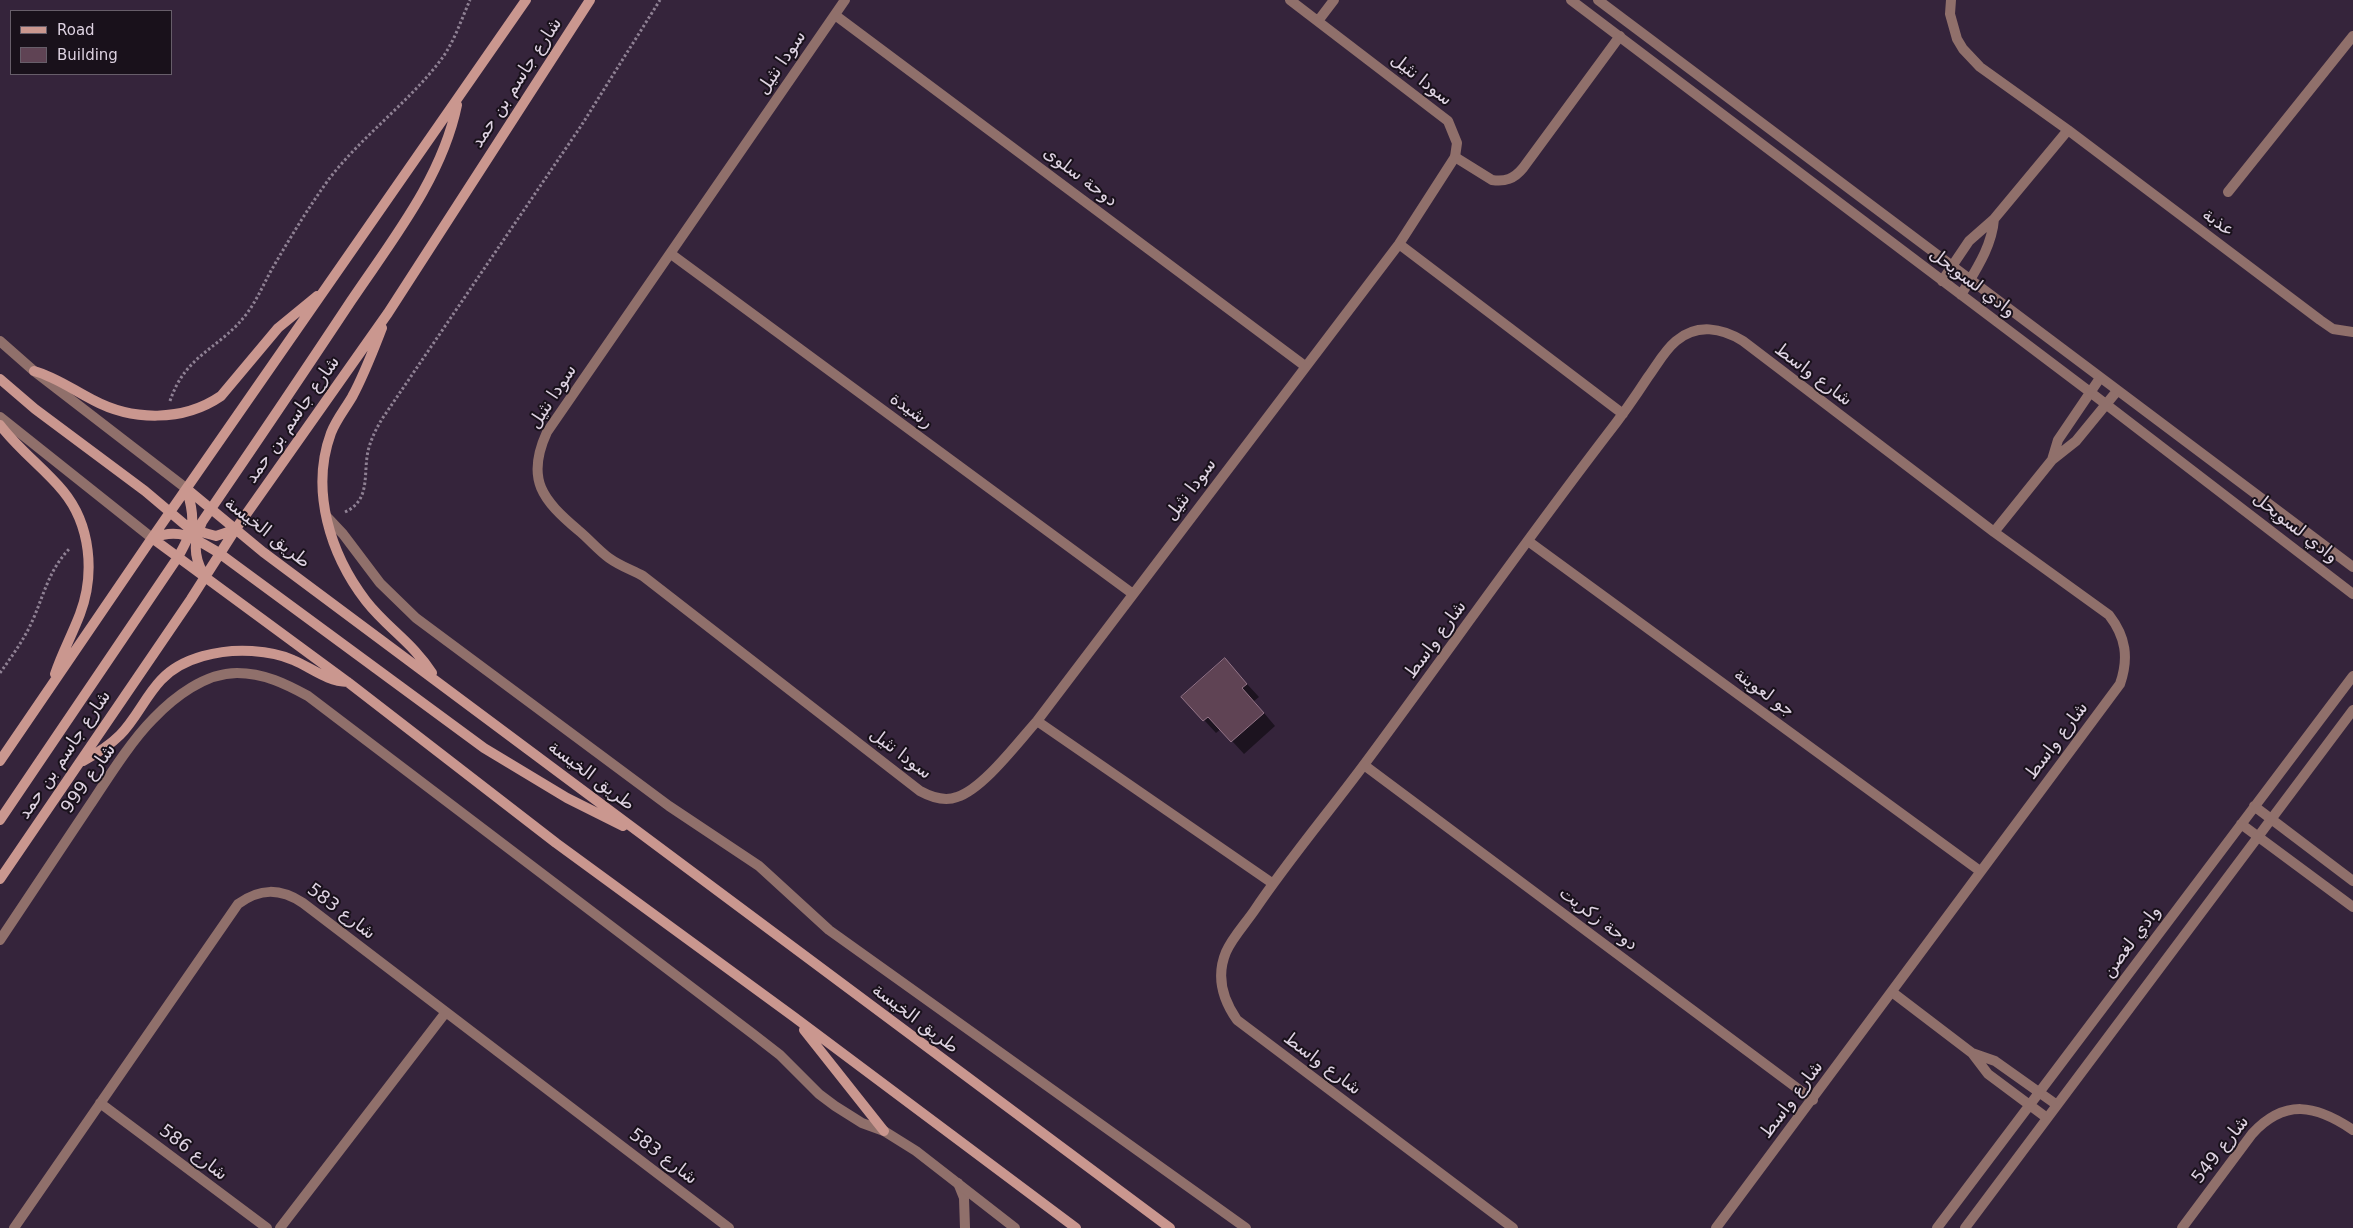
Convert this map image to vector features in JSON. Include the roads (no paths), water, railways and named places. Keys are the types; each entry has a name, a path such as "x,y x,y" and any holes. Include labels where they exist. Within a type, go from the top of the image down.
{"main road":[{"path":"0,761 152,538 526,0"},
{"name":"شارع جاسم بن حمد","path":"0,879 206,576 235,530 388,313 590,0"},
{"path":"0,820 405,222 441,158 453,124 458,99"},
{"path":"34,371 56,379 111,409 128,415 147,416 180,413 213,402 221,396 278,328 326,289"},
{"path":"388,313 364,373 339,416 327,446 322,486 327,518 336,546 356,586 379,617 421,655 435,679"},
{"path":"0,379 36,410 170,512 219,554 484,748 568,798 648,839"},
{"path":"0,425 24,453 62,491 74,507 87,541 89,558 87,587 80,614 63,648 50,687"},
{"path":"187,489 194,515 194,552 206,576"},
{"name":"طريق الخيسة","path":"187,489 235,530 1170,1228"},
{"path":"152,538 172,532 216,536 225,535 235,530"},
{"path":"152,538 350,682 556,843 794,1017 1076,1228"},
{"path":"80,763 107,747 120,735 161,680 172,671 198,658 237,651 271,653 294,660 329,679 350,682"},
{"path":"794,1017 884,1131"}],"street":[{"name":"سودا نثيل","path":"845,0 547,432 540,447 537,462 538,479 543,494 552,507 610,558 643,576 930,796 947,799 956,798 968,792 985,777 1037,721 1399,244 1455,157 1457,143 1448,121 1290,0"},
{"path":"1318,21 1334,0"},
{"name":"وادي لسويحل","path":"1571,0 2090,392 2353,594"},
{"name":"وادي لسويحل","path":"1598,0 2353,567"},
{"name":"عذبة","path":"1951,0 1950,14 1957,38 1971,59 2320,320 2333,329 2353,332"},
{"name":"دوحة سلوى","path":"835,15 1305,366"},
{"path":"1455,157 1492,180 1499,181 1513,178 1620,36"},
{"path":"2228,192 2353,36"},
{"path":"1942,281 1969,240 1994,219 2068,130"},
{"path":"1961,295 1988,246 1994,219"},
{"path":"1399,244 1623,414"},
{"name":"رشيدة","path":"671,254 1133,594"},
{"name":"شارع واسط","path":"1513,1228 1237,1020 1227,1006 1222,989 1221,969 1226,951 1272,883 1364,765 1676,341 1688,333 1702,329 1716,329 1730,334 1994,532 2109,615 2119,627 2127,656 2120,684 1980,871 1813,1100 1716,1228"},
{"name":"طريق الخيسة","path":"0,341 34,371 187,489"},
{"path":"2052,460 2058,440 2100,378"},
{"path":"1994,532 2052,460 2076,441 2118,391"},
{"path":"0,417 152,538"},
{"name":"طريق الخيسة","path":"327,518 343,534 380,583 423,623 669,806 759,866 829,930 1246,1228"},
{"name":"جو لعوينة","path":"1528,541 1980,871"},
{"name":"شارع 999","path":"0,940 108,778 152,719 185,690 203,682 236,673 258,675 280,681 308,696 760,1040 792,1066 824,1098 849,1116 884,1131"},
{"name":"وادي لغصن","path":"1937,1228 2353,676"},
{"name":"وادي لغصن","path":"1965,1228 2270,818 2353,710"},
{"path":"1037,721 1272,883"},
{"name":"دوحة زكريت","path":"1364,765 1813,1100"},
{"path":"2254,806 2353,881"},
{"path":"2241,824 2353,907"},
{"name":"شارع 583","path":"14,1228 238,904 250,896 263,892 277,891 291,895 303,903 729,1228"},
{"path":"1892,992 1972,1053 1988,1074 2046,1118"},
{"path":"280,1228 446,1012"},
{"path":"1972,1053 1995,1061 2057,1105"},
{"name":"شارع 586","path":"100,1103 267,1228"},
{"name":"شارع 549","path":"2182,1228 2252,1134 2262,1122 2275,1114 2297,1109 2320,1112 2353,1130"},
{"path":"884,1131 916,1151 1015,1228"},
{"path":"958,1183 964,1198 965,1228"}]}
